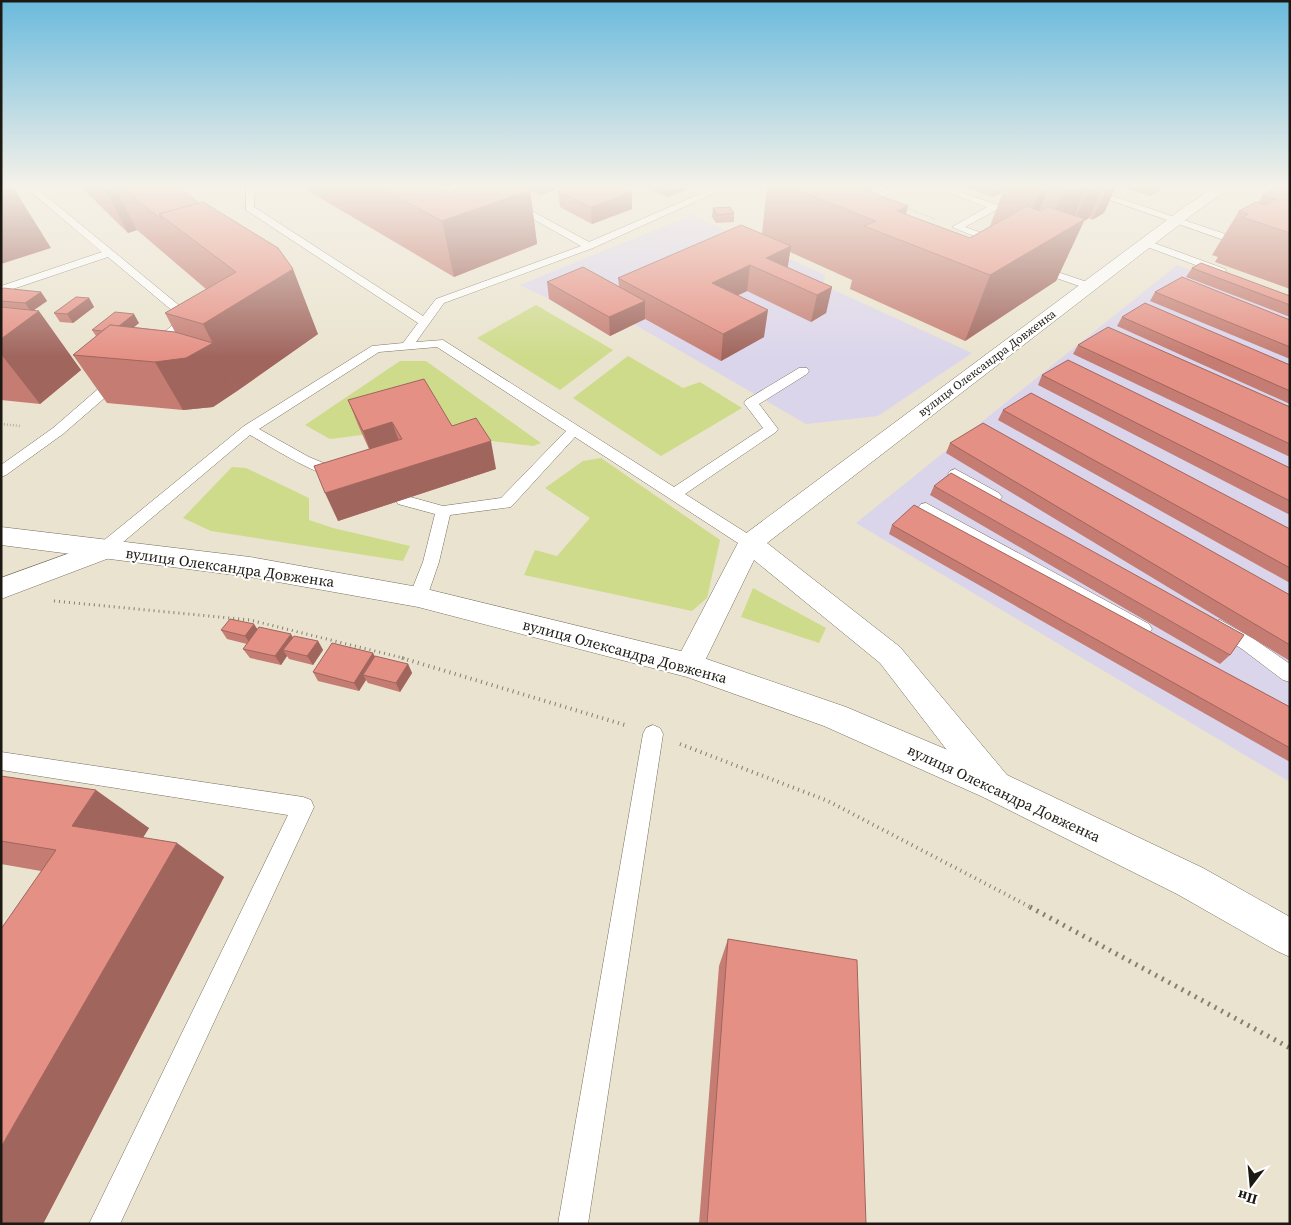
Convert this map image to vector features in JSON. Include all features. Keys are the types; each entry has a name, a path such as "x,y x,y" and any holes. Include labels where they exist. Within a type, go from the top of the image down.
{"street":[{"name":"вулиця Олександра Довженка","path":"750,544 1146,243"},
{"name":"вулиця Олександра Довженка","path":"1,536 250,567 418,597 689,665 835,716 996,786 1190,881 1290,938"},
{"path":"689,665 750,544 890,655 996,786"},
{"path":"1,589 103,550"}],"lane":[{"path":"97,243 188,318 145,356"},
{"path":"303,243 425,322"},
{"path":"585,243 590,246"},
{"path":"407,346 440,301 596,243"},
{"path":"1146,243 1236,276"},
{"path":"1,290 110,253"},
{"path":"1037,257 1093,283"},
{"path":"1028,265 1093,283"},
{"path":"103,550 249,429 376,349 439,343 750,544"},
{"path":"1,472 58,431 130,368"},
{"path":"674,494 771,429 751,403 803,371"},
{"path":"249,429 304,460 351,480"},
{"path":"403,500 443,511 506,503 574,430"},
{"path":"955,474 1007,504"},
{"path":"926,508 1160,638"},
{"path":"418,597 430,562 443,511"},
{"path":"1205,619 1248,644 1290,674"},
{"path":"574,1224 653,734"},
{"path":"1,761 303,807 104,1224"}],"shaded area":[{"path":"623,243 754,243 825,275 823,285 972,353 878,416 806,424 634,324 610,336 549,299 520,285"},
{"path":"1177,265 1290,307 1290,782 856,523"}],"green space":[{"path":"536,305 613,350 560,390 477,338"},
{"path":"628,356 683,388 700,382 742,408 661,456 573,398"},
{"path":"400,361 426,361 541,443 533,446 449,436 362,435 330,439 305,425"},
{"path":"601,458 720,540 707,598 692,611 524,575 535,550 557,556 590,518 545,488 583,461"},
{"path":"232,467 246,468 309,498 309,520 333,528 410,546 403,561 211,531 183,518"},
{"path":"753,588 826,628 819,643 741,617"}],"building":[{"path":"198,243 270,243 278,248 293,269 203,324 165,313 236,272"},
{"path":"699,243 784,243 791,246 766,258 832,287 817,295 750,265 712,283 768,310 723,334 618,278"},
{"path":"908,243 1044,243 990,275"},
{"path":"1201,263 1290,296 1290,305 1192,268"},
{"path":"583,267 645,301 609,317 547,282"},
{"path":"1182,277 1290,320 1290,347 1155,292"},
{"path":"3,288 41,292 25,303 1,301 1,290"},
{"path":"76,297 89,298 67,314 54,313"},
{"path":"1145,303 1290,365 1290,391 1122,317"},
{"path":"1,307 39,311 1,339"},
{"path":"115,312 134,314 119,326 110,325 102,331 92,330"},
{"path":"110,325 175,332 213,343 186,358 155,362 73,355"},
{"path":"1108,327 1290,407 1290,444 1078,345"},
{"path":"1068,360 1290,468 1290,501 1042,375"},
{"path":"424,379 452,426 476,418 491,441 325,493 314,466 402,439 392,422 363,431 348,400"},
{"path":"1031,393 1290,529 1290,568 1003,410"},
{"path":"983,423 1290,595 1290,645 950,443"},
{"path":"951,473 1244,635 1230,655 934,486"},
{"path":"914,505 1290,707 1290,748 892,525"},
{"path":"230,619 254,624 245,636 221,630"},
{"path":"259,627 291,634 275,656 243,649"},
{"path":"294,636 318,641 307,656 283,650"},
{"path":"332,643 373,653 354,683 313,672"},
{"path":"375,656 408,664 396,683 363,675"},
{"path":"1,776 96,790 72,826 177,843 1,1147 1,929 56,850 1,841"},
{"path":"728,939 857,960 866,1224 707,1224"}]}
